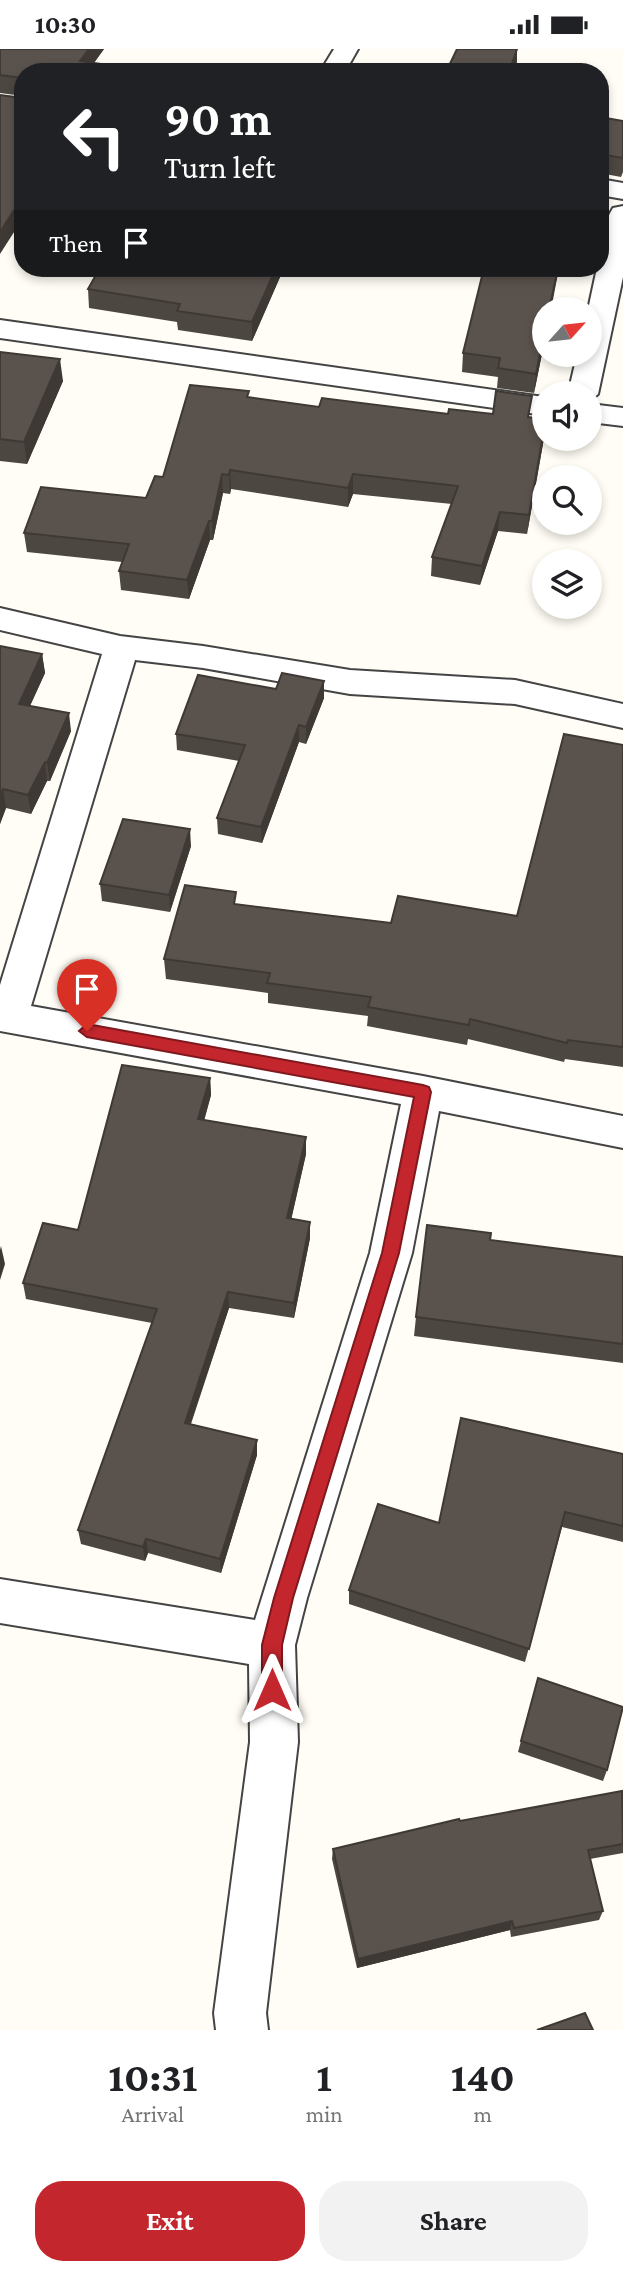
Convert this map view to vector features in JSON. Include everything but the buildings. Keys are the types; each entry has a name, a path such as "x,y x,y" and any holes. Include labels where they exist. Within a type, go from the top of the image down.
{"street":[{"path":"586,381 623,214"},
{"path":"0,329 532,404"},
{"path":"602,414 623,417"},
{"path":"0,619 120,647 203,657 350,682 516,692 623,716"},
{"path":"120,647 117,667 5,1016 423,1092 623,1132"},
{"path":"242,2030 240,2013 274,1742 272,1645 284,1598 391,1253 423,1092"},
{"path":"0,1601 272,1645"}],"route":[{"path":"87,1031 423,1092 391,1253 284,1598 272,1645 272,1690"}]}
